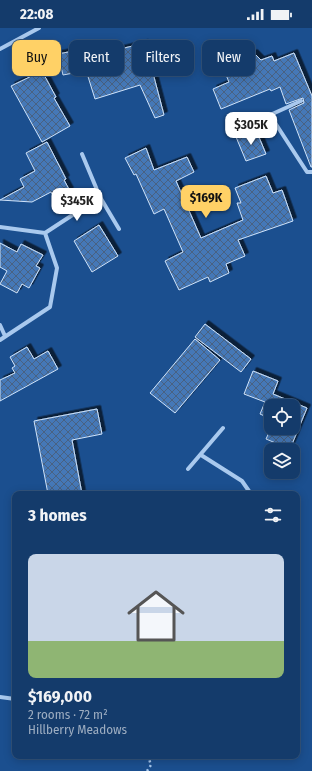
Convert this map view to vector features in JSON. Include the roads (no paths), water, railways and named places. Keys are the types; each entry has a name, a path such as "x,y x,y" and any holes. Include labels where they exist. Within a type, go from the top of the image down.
{"street":[{"path":"0,49 39,28"},
{"path":"238,127 301,101"},
{"path":"270,115 306,172 312,172"},
{"path":"82,154 100,197 120,229"},
{"path":"0,226 45,233 100,197"},
{"path":"0,340 50,307 57,268 45,233"},
{"path":"0,325 5,336"},
{"path":"188,469 223,428"},
{"path":"201,455 242,481 249,491"},
{"path":"0,697 12,699"}]}
